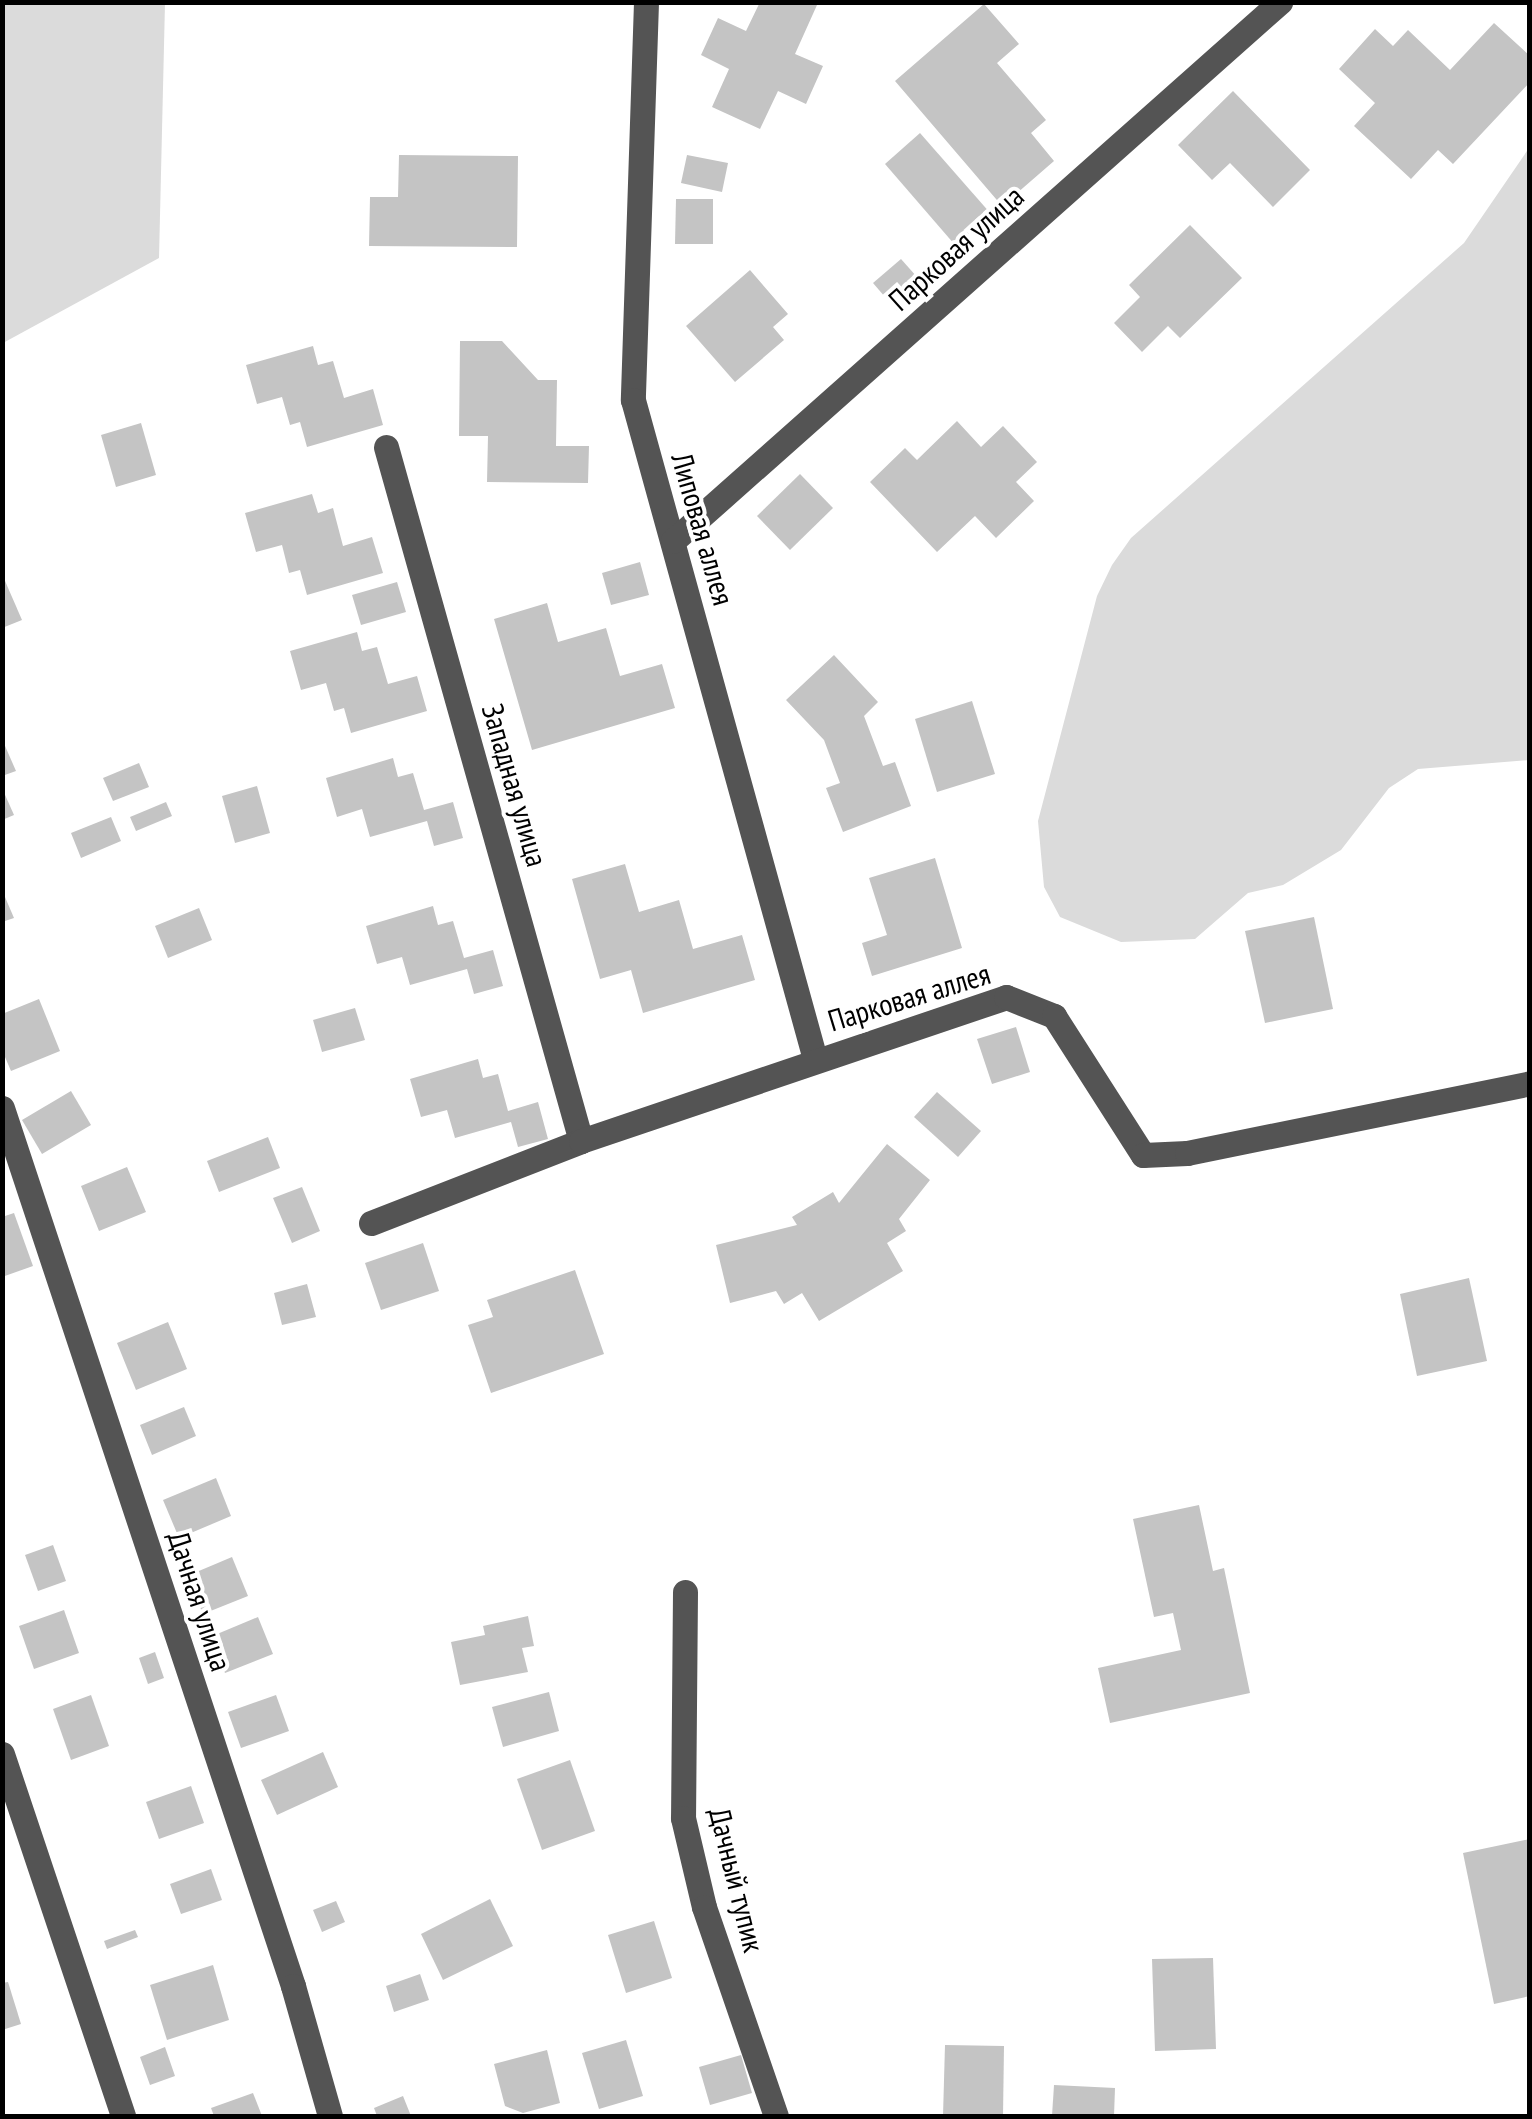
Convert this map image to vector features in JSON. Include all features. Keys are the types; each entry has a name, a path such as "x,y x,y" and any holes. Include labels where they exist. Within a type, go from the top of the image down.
{"street":[{"name":"Липовая аллея","path":"646,2 634,400 816,1060"},
{"name":"Парковая улица","path":"673,541 1280,2"},
{"name":"Западная улица","path":"386,448 581,1141"},
{"name":"Парковая аллея","path":"371,1223 581,1141 1006,996 1054,1016 1143,1155 1186,1153 1530,1083"},
{"name":"Дачная улица","path":"2,1108 287,1968 330,2116"},
{"name":"Дачный тупик","path":"685,1592 683,1818 704,1907 776,2116"},
{"path":"2,1754 8,1796 123,2116"}],"shaded area":[{"path":"3,2 165,3 159,258 3,343"},
{"path":"1529,148 1529,760 1418,769 1389,788 1341,850 1283,885 1248,893 1195,939 1121,942 1060,917 1044,887 1038,821 1097,596 1112,565 1131,538 1464,243"}],"building":[{"path":"760,2 817,5 795,54 823,66 806,104 778,91 760,129 712,107 729,69 701,55 718,18 746,31"},
{"path":"984,4 1019,44 997,63 1046,120 1031,133 1054,161 1002,206 895,81"},
{"path":"1494,23 1530,56 1530,82 1453,164 1438,150 1411,179 1354,126 1375,103 1339,69 1375,29 1393,46 1408,30 1450,70"},
{"path":"1233,91 1310,170 1273,207 1230,163 1212,180 1178,145"},
{"path":"920,133 991,214 955,245 885,164"},
{"path":"399,155 518,156 517,247 369,246 370,197 398,197"},
{"path":"687,155 728,163 722,192 681,183"},
{"path":"676,199 713,199 713,244 675,244"},
{"path":"1190,225 1242,278 1180,338 1168,326 1142,352 1114,323 1140,297 1129,285"},
{"path":"901,259 925,286 897,311 873,283"},
{"path":"750,270 788,314 773,327 784,340 735,382 686,326"},
{"path":"460,341 502,341 538,380 557,380 556,446 589,446 588,483 487,482 488,436 459,436"},
{"path":"313,346 318,365 333,361 344,398 373,389 383,425 307,447 300,422 290,425 282,397 257,404 246,365"},
{"path":"957,421 981,447 1003,426 1037,462 1016,482 1034,501 996,538 975,516 937,552 870,482 905,448 917,460"},
{"path":"141,423 156,475 116,487 101,435"},
{"path":"800,474 833,508 790,550 757,516"},
{"path":"312,494 318,513 333,508 343,546 372,537 383,573 307,595 300,570 289,573 282,545 256,552 245,513"},
{"path":"640,562 649,595 611,605 602,573"},
{"path":"2,574 22,620 2,628"},
{"path":"397,582 406,612 361,625 352,595"},
{"path":"547,603 558,642 606,628 620,676 662,664 675,708 532,750 494,619"},
{"path":"357,632 362,651 377,647 388,684 417,676 427,711 351,733 344,708 334,711 326,683 301,690 290,651"},
{"path":"834,655 878,702 864,716 883,766 895,762 911,806 843,832 826,788 840,783 824,740 786,700"},
{"path":"972,701 995,774 937,792 915,719"},
{"path":"2,739 16,771 2,776"},
{"path":"393,758 398,777 413,773 424,810 453,802 463,838 434,846 427,821 370,837 362,809 337,817 326,778"},
{"path":"139,763 149,787 113,801 103,778"},
{"path":"257,786 270,833 235,843 222,796"},
{"path":"2,788 14,815 2,820"},
{"path":"166,802 172,816 136,831 130,817"},
{"path":"111,817 121,841 81,858 71,833"},
{"path":"935,858 962,948 872,976 862,943 887,935 869,878"},
{"path":"625,864 639,912 679,900 693,949 742,935 755,980 643,1013 631,970 600,979 572,879"},
{"path":"2,890 14,918 2,922"},
{"path":"433,906 438,925 453,921 464,958 493,950 503,986 474,994 467,969 410,985 402,957 377,964 366,926"},
{"path":"199,908 212,940 168,958 155,926"},
{"path":"1314,917 1333,1009 1265,1023 1245,931"},
{"path":"39,999 60,1051 11,1071 2,1050 2,1014"},
{"path":"355,1008 365,1040 322,1052 313,1020"},
{"path":"1016,1027 1030,1072 992,1084 977,1039"},
{"path":"478,1059 483,1078 498,1074 508,1111 538,1102 548,1139 518,1147 511,1122 455,1138 447,1110 421,1117 410,1079"},
{"path":"71,1091 91,1125 42,1154 22,1120"},
{"path":"937,1092 981,1131 958,1157 914,1117"},
{"path":"268,1137 280,1168 219,1192 207,1161"},
{"path":"887,1144 930,1180 899,1219 906,1231 887,1243 903,1271 819,1321 802,1293 784,1304 776,1291 730,1303 716,1245 797,1225 792,1217 833,1192 839,1203"},
{"path":"127,1167 146,1212 99,1231 81,1186"},
{"path":"302,1187 320,1231 292,1243 273,1198"},
{"path":"14,1213 33,1266 2,1277 2,1217"},
{"path":"423,1243 439,1291 381,1310 365,1263"},
{"path":"575,1270 604,1354 491,1393 468,1325 493,1317 487,1300"},
{"path":"1469,1278 1487,1361 1417,1376 1400,1294"},
{"path":"307,1284 316,1317 282,1325 274,1293"},
{"path":"168,1322 187,1369 136,1390 117,1343"},
{"path":"184,1407 196,1436 152,1455 140,1425"},
{"path":"216,1478 231,1516 179,1538 163,1500"},
{"path":"1199,1505 1213,1571 1224,1568 1250,1693 1110,1723 1098,1668 1181,1650 1173,1613 1154,1617 1133,1519"},
{"path":"53,1545 66,1581 38,1591 25,1555"},
{"path":"232,1557 248,1596 203,1614 187,1576"},
{"path":"64,1610 79,1653 34,1669 19,1626"},
{"path":"528,1616 534,1646 522,1648 528,1672 460,1685 451,1642 485,1635 483,1626"},
{"path":"258,1617 273,1654 225,1673 210,1637"},
{"path":"155,1652 164,1678 148,1684 139,1658"},
{"path":"549,1692 559,1731 503,1747 492,1707"},
{"path":"91,1695 109,1746 71,1760 53,1709"},
{"path":"276,1695 289,1731 241,1748 228,1712"},
{"path":"323,1752 338,1787 277,1815 261,1780"},
{"path":"570,1760 595,1831 542,1850 517,1779"},
{"path":"191,1786 204,1823 159,1839 146,1802"},
{"path":"1530,1839 1530,1996 1494,2004 1463,1853"},
{"path":"211,1869 222,1900 181,1914 170,1884"},
{"path":"490,1899 513,1946 443,1980 421,1934"},
{"path":"336,1901 345,1922 322,1932 313,1910"},
{"path":"654,1921 672,1978 626,1993 608,1935"},
{"path":"135,1930 138,1937 107,1949 104,1941"},
{"path":"1213,1958 1216,2049 1155,2051 1152,1959"},
{"path":"213,1965 229,2020 167,2040 150,1985"},
{"path":"420,1974 429,2000 394,2012 386,1986"},
{"path":"8,1982 21,2024 2,2030 2,1983"},
{"path":"626,2040 643,2096 599,2109 582,2053"},
{"path":"945,2045 1004,2046 1003,2116 943,2116"},
{"path":"165,2047 175,2076 150,2085 140,2057"},
{"path":"547,2050 560,2103 523,2113 505,2106 494,2064"},
{"path":"741,2055 752,2093 710,2105 699,2067"},
{"path":"1054,2085 1115,2088 1114,2116 1052,2116"},
{"path":"253,2093 262,2116 214,2116 211,2108"},
{"path":"403,2096 411,2116 377,2116 374,2108"}]}
